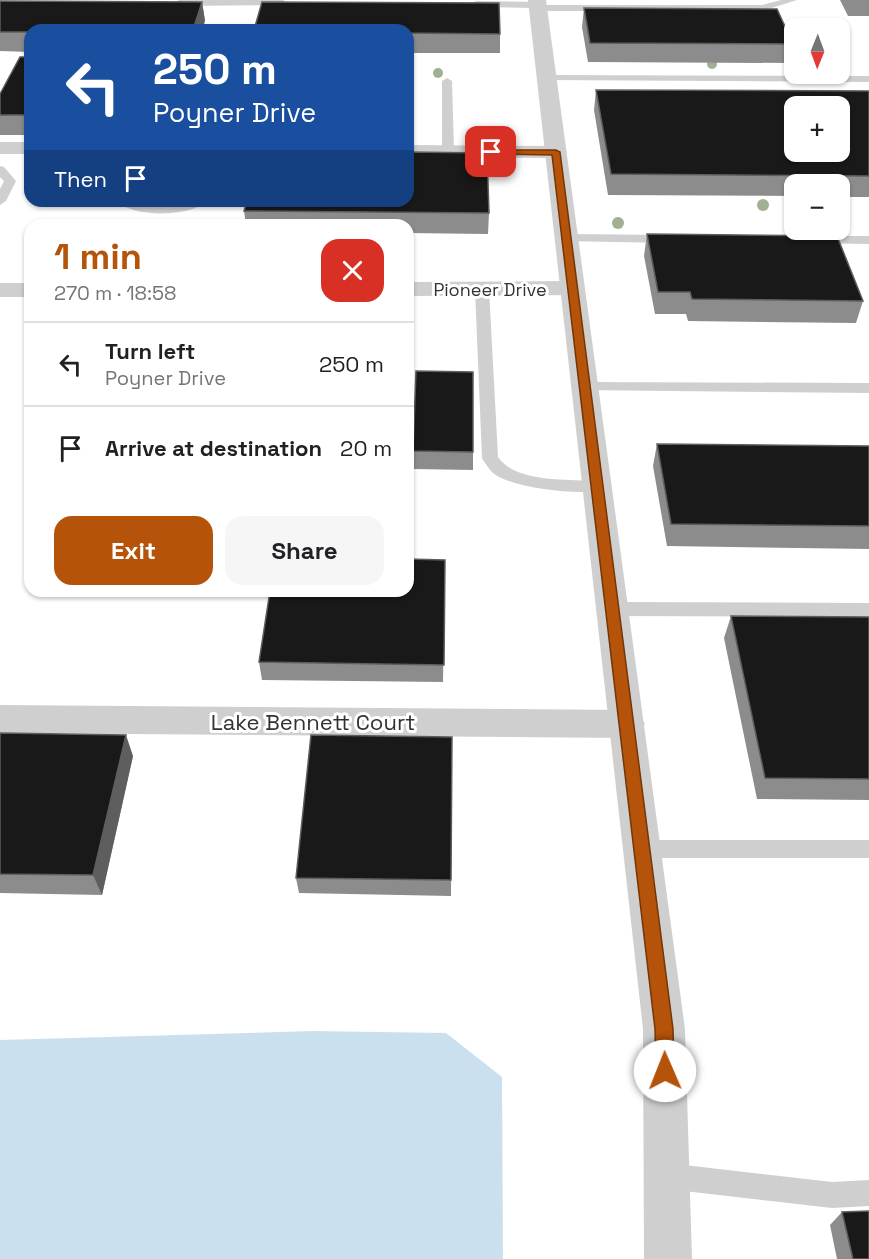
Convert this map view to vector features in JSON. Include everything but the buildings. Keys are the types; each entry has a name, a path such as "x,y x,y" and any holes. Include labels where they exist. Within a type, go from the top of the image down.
{"street":[{"path":"537,4 664,1029 668,1259"},
{"path":"0,148 24,148"},
{"path":"414,151 556,152"},
{"name":"Pioneer Drive","path":"414,289 573,288"},
{"path":"0,290 24,290"},
{"name":"Lake Bennett Court","path":"0,719 627,724"}],"lane":[{"path":"462,4 497,2 762,8 792,0"},
{"path":"166,3 296,3"},
{"path":"546,78 869,79"},
{"path":"447,81 448,151"},
{"path":"0,170 10,181 0,201"},
{"path":"131,207 185,207"},
{"path":"566,238 683,239"},
{"path":"850,240 869,240"},
{"path":"482,289 490,458 500,470 514,476 550,483 597,486"},
{"path":"584,387 869,388"},
{"path":"612,609 869,610"},
{"path":"642,849 869,849"},
{"path":"667,1176 832,1195 869,1193"}],"water":[{"path":"313,1031 446,1033 502,1077 503,1259 0,1259 0,1040"}],"route":[{"path":"491,152 556,152 664,1029 665,1071"}]}
